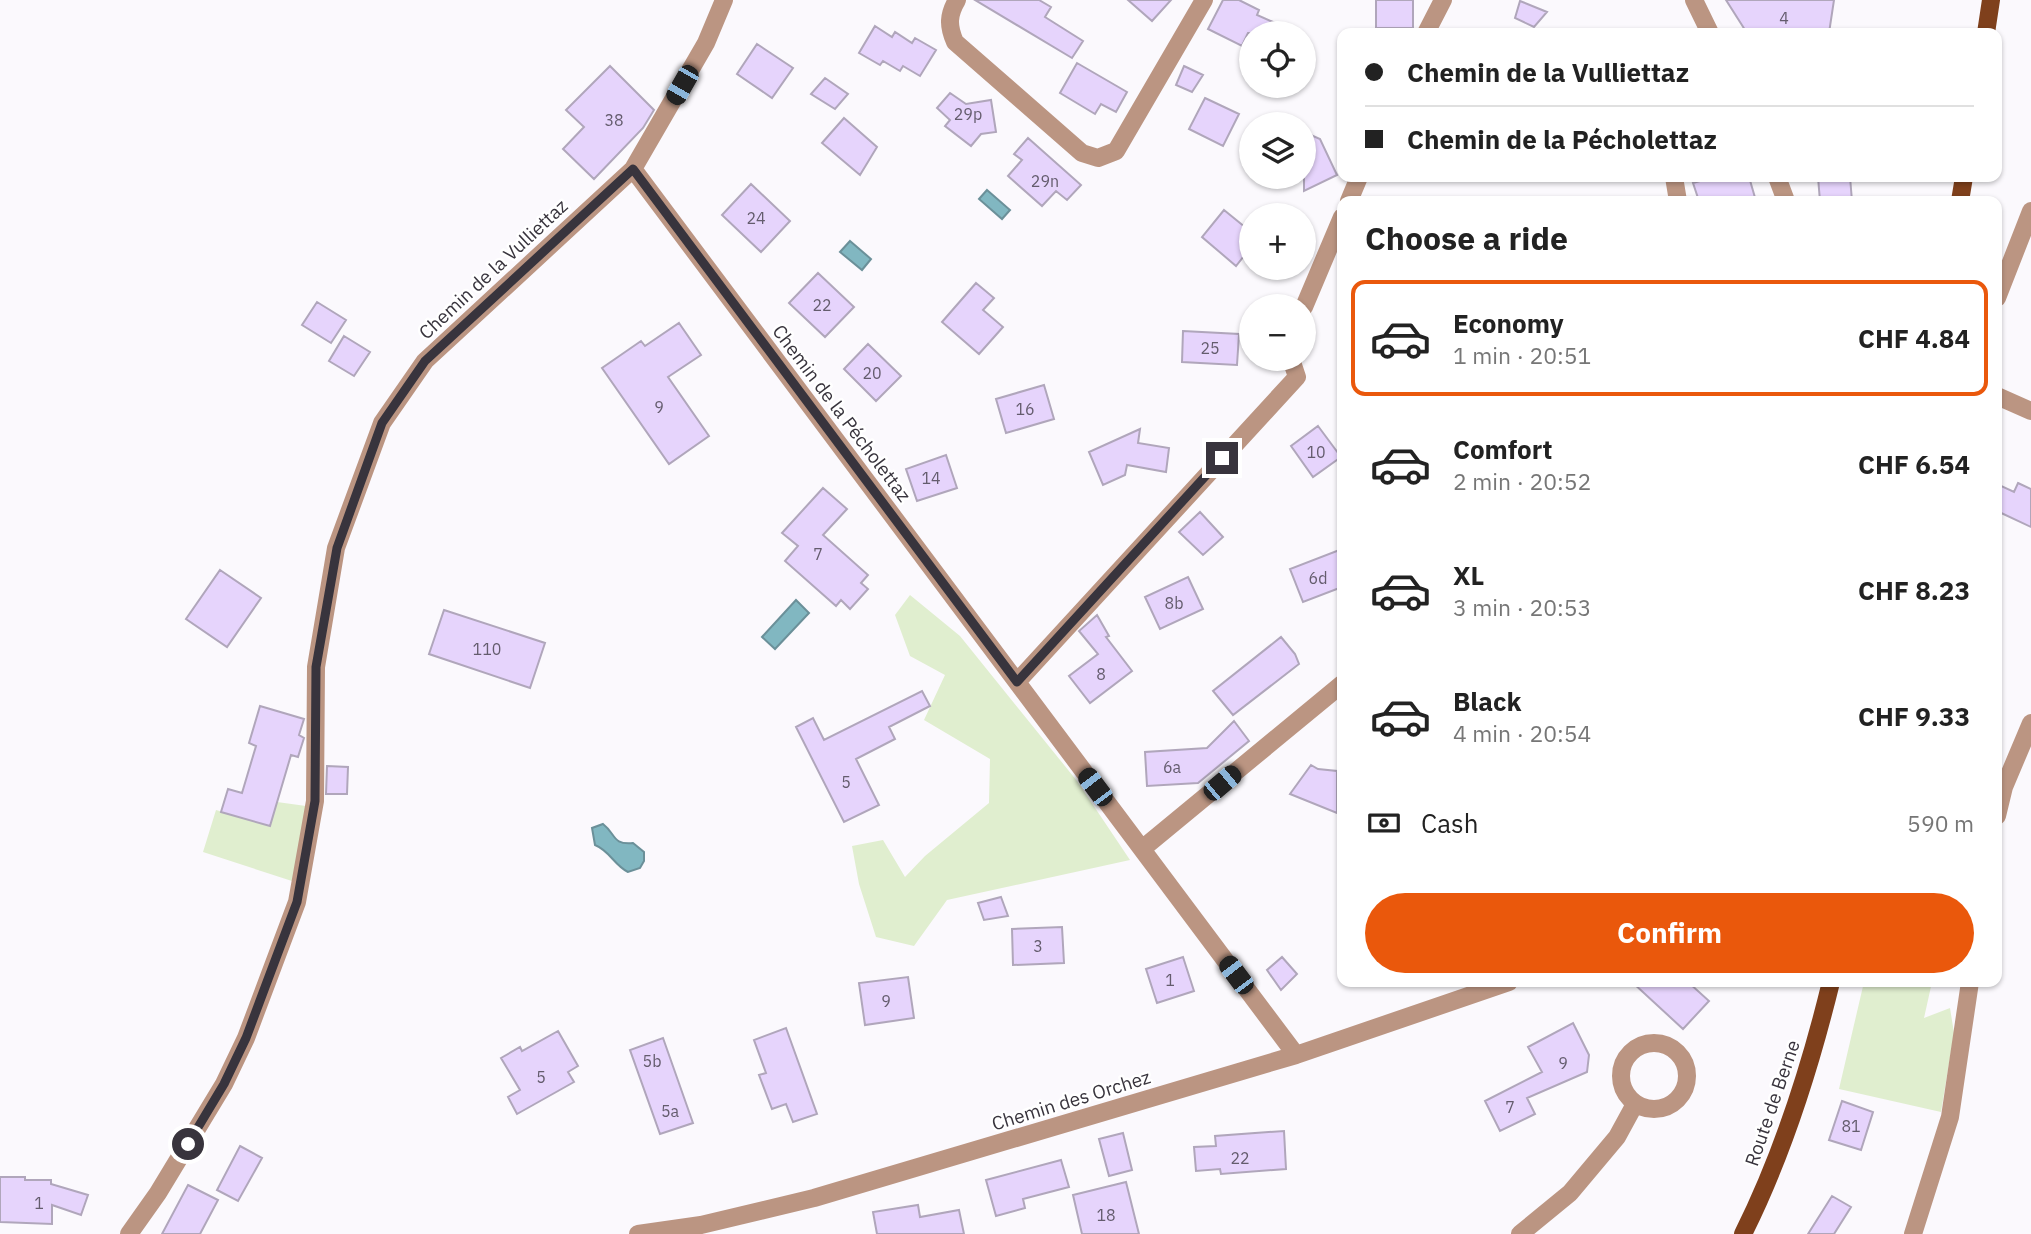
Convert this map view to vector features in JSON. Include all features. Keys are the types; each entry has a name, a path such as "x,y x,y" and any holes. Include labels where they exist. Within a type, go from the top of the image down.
{"main road":[{"path":"1987,28 1991,0"},
{"name":"Route de Berne","path":"1742,1234 1773,1168 1792,1117 1809,1066 1830,987"}],"street":[{"name":"Chemin de la Vulliettaz","path":"129,1234 158,1193 224,1084 246,1038 297,902 315,801 316,667 337,548 382,423 425,361 633,169 706,43 724,0"},
{"path":"957,0 948,27 955,42 1082,153 1098,158 1116,151 1204,0"},
{"path":"1429,28 1443,0"},
{"path":"1694,0 1708,28"},
{"name":"Chemin de la Pécholettaz","path":"633,169 1296,1055"},
{"path":"2002,285 2031,211"},
{"path":"1309,294 1337,229"},
{"path":"1017,682 1297,377 1295,371"},
{"path":"2002,398 2031,411"},
{"path":"1142,849 1337,688"},
{"path":"2002,795 2031,723"},
{"name":"Chemin des Orchez","path":"638,1234 701,1225 814,1198 1296,1055 1494,987"},
{"path":"1913,1234 1950,1117 1969,987"},
{"path":"1520,1234 1570,1193 1617,1138 1635,1104"}],"green space":[{"path":"910,595 960,636 1077,781 1130,860 947,900 914,946 876,937 859,884 852,846 883,840 905,877 925,856 989,803 990,759 924,720 945,675 910,656 895,615"},
{"path":"277,802 306,806 295,882 203,852 216,810 270,826"},
{"path":"1863,987 1931,987 1924,1018 1950,1008 1954,1033 1941,1112 1839,1089"}],"water":[{"path":"987,190 1010,210 1002,219 979,199"},
{"path":"850,241 871,259 862,270 840,252"},
{"path":"796,600 809,613 775,649 762,637"},
{"path":"603,824 618,841 633,843 644,852 644,861 640,868 628,872 595,845 592,828"}],"building":[{"path":"975,0 1039,0 1051,7 1045,17 1083,41 1072,58"},
{"path":"1128,0 1171,0 1152,21"},
{"path":"1223,0 1239,0 1259,10 1257,15 1271,21 1239,21 1239,44 1208,29"},
{"path":"1376,0 1413,0 1413,28 1376,28"},
{"path":"1726,0 1834,0 1830,28 1744,28"},
{"path":"1520,1 1547,12 1534,27 1515,18"},
{"path":"875,26 892,37 895,32 912,43 915,38 936,50 920,76 903,66 900,71 883,61 880,65 859,53"},
{"path":"757,44 793,68 772,98 737,74"},
{"path":"1077,63 1127,92 1116,112 1101,104 1095,114 1060,93"},
{"path":"610,66 654,110 643,128 594,179 563,149 584,127 566,110"},
{"path":"1184,66 1203,75 1192,92 1176,85"},
{"path":"825,78 848,94 835,109 811,94"},
{"path":"950,93 966,104 991,100 996,132 981,134 971,146 945,126 950,120 937,108"},
{"path":"1205,98 1239,114 1223,146 1189,129"},
{"path":"844,118 877,147 860,175 822,143"},
{"path":"1316,137 1320,139 1337,175 1316,185"},
{"path":"1028,138 1081,185 1067,200 1056,191 1042,206 1008,176 1022,160 1014,154"},
{"path":"1750,182 1755,196 1697,196 1693,183"},
{"path":"1818,182 1850,182 1852,196 1820,196"},
{"path":"751,184 790,221 761,252 722,215"},
{"path":"1224,210 1239,222 1239,262 1236,266 1202,237"},
{"path":"818,273 854,307 825,337 789,303"},
{"path":"976,283 994,298 983,310 1003,327 979,354 942,322"},
{"path":"317,302 346,320 331,343 302,325"},
{"path":"679,323 701,355 668,377 709,436 669,464 602,368 641,341 645,346"},
{"path":"1183,331 1239,334 1237,365 1182,362"},
{"path":"344,336 370,352 354,376 329,361"},
{"path":"868,344 901,376 876,401 844,369"},
{"path":"1044,385 1054,419 1006,433 996,399"},
{"path":"1318,426 1337,452 1337,460 1313,477 1291,446"},
{"path":"1140,429 1138,443 1169,448 1166,472 1127,465 1125,475 1103,485 1089,452"},
{"path":"946,455 957,488 917,501 906,469"},
{"path":"2018,483 2031,489 2031,527 2002,513 2002,486 2014,492"},
{"path":"823,488 847,509 823,535 868,575 861,583 868,589 850,609 841,600 836,606 785,561 798,546 782,533"},
{"path":"1200,512 1223,537 1203,555 1179,532"},
{"path":"1337,551 1337,589 1303,602 1290,569"},
{"path":"220,570 261,598 227,647 186,619"},
{"path":"1188,577 1203,609 1160,629 1145,597"},
{"path":"444,610 545,643 530,688 429,654"},
{"path":"1097,615 1109,636 1106,637 1132,671 1090,703 1069,676 1098,654 1079,631"},
{"path":"1281,637 1295,654 1299,664 1233,715 1213,691"},
{"path":"922,691 930,706 889,727 895,739 856,759 879,805 844,822 796,727 813,718 824,740"},
{"path":"260,706 304,719 299,735 304,738 298,757 291,755 270,826 221,812 228,789 242,793 256,746 249,743"},
{"path":"1234,721 1249,741 1198,783 1147,786 1145,752 1207,748"},
{"path":"1311,765 1318,769 1337,771 1337,813 1290,794"},
{"path":"327,766 348,767 347,794 326,794"},
{"path":"1001,897 1008,916 984,920 978,903"},
{"path":"1062,927 1064,963 1013,965 1012,929"},
{"path":"1183,957 1194,991 1157,1003 1146,969"},
{"path":"1282,957 1297,974 1281,990 1267,970"},
{"path":"908,977 914,1018 865,1025 859,983"},
{"path":"1637,987 1694,987 1709,1001 1683,1029"},
{"path":"1573,1023 1589,1055 1587,1072 1527,1098 1535,1114 1500,1131 1485,1101 1542,1072 1528,1047"},
{"path":"786,1028 817,1114 793,1122 786,1104 772,1109 759,1075 766,1073 754,1040"},
{"path":"558,1031 578,1066 568,1072 574,1082 517,1114 508,1097 520,1090 501,1058 520,1047 522,1051"},
{"path":"663,1038 693,1123 660,1134 630,1050"},
{"path":"1842,1101 1873,1112 1861,1150 1829,1140"},
{"path":"1284,1131 1286,1169 1221,1174 1220,1169 1196,1171 1194,1147 1216,1146 1215,1136"},
{"path":"1123,1133 1132,1170 1109,1176 1099,1139"},
{"path":"240,1146 262,1158 238,1201 217,1190"},
{"path":"1061,1160 1069,1187 1023,1199 1025,1208 996,1216 986,1180"},
{"path":"0,1177 51,1180 51,1184 88,1195 81,1215 52,1205 52,1224 0,1222"},
{"path":"1126,1182 1139,1234 1082,1234 1073,1195"},
{"path":"188,1185 218,1200 200,1234 162,1234"},
{"path":"1832,1196 1851,1207 1834,1234 1808,1234"},
{"path":"918,1205 920,1217 959,1210 964,1234 877,1234 873,1212"}],"route":[{"path":"188,1144 224,1084 246,1038 297,902 315,801 316,667 337,548 382,423 425,361 633,169 1017,682 1222,458"}]}
